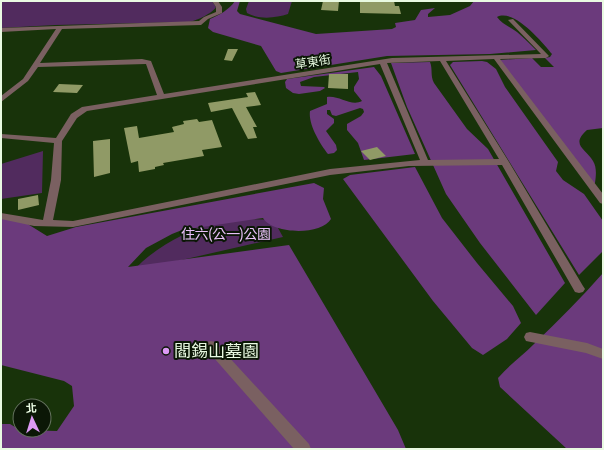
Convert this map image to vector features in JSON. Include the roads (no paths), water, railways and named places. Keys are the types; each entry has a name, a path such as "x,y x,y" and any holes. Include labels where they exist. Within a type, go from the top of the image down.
{"street":[{"path":"1,30 201,23 206,18 218,13 219,7 215,1"},
{"name":"草東街","path":"58,141 74,116 85,109 383,62 546,56 511,20"},
{"path":"1,100 26,80 60,27"},
{"path":"1,39 8,30"},
{"path":"496,58 603,200"},
{"path":"442,59 505,162 579,289"},
{"path":"36,64 149,62 161,97"},
{"path":"383,62 425,163"},
{"path":"1,136 58,141 56,180 47,223"},
{"path":"1,216 47,223 73,224 330,172 425,163 505,162"},
{"path":"530,337 587,348 603,354"},
{"path":"211,346 304,449"}],"place":[{"name":"閻錫山墓園","path":"166,351"}],"park label":[{"name":"住六(公一)公園","path":"226,234"}]}
